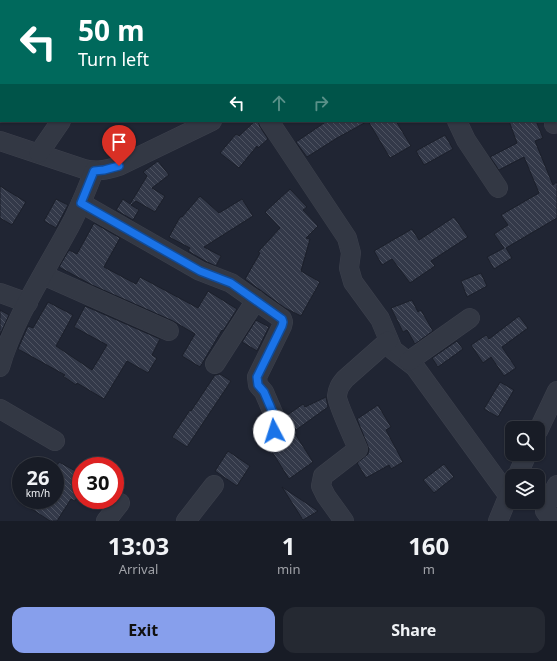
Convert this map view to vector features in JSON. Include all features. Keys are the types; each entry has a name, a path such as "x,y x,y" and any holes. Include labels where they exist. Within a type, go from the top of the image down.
{"street":[{"path":"39,153 60,122"},
{"path":"0,141 39,153 76,167 94,171 119,166 210,122"},
{"path":"270,122 347,238 351,253 349,268 353,282 380,319 393,350 400,357 409,362 422,376 505,484"},
{"path":"457,122 466,140 498,188"},
{"path":"0,366 4,354 28,303 81,203 94,171"},
{"path":"81,203 200,271 231,283 282,319 282,326 257,377 258,385 264,392 276,420 274,431"},
{"path":"43,275 169,331"},
{"path":"0,293 28,303"},
{"path":"216,364 256,300"},
{"path":"409,362 470,318"},
{"path":"344,521 326,496 321,486 323,476 358,449 337,398 338,389 339,385 345,379 388,341"},
{"path":"543,421 557,391"},
{"path":"0,409 55,441"},
{"path":"186,521 214,485"},
{"path":"557,485 545,511 548,515 557,520"},
{"path":"498,521 505,504"},
{"path":"106,521 115,509"}],"building":[{"path":"254,122 258,122 268,139 258,148 257,146 239,168 220,153 236,134 239,136"},
{"path":"326,122 366,122 307,157 296,142"},
{"path":"369,122 397,122 411,146 390,158"},
{"path":"509,122 536,122 543,138 535,141 553,185 557,182 557,218 506,248 512,258 494,269 487,257 504,248 494,234 508,225 501,215 539,193 524,157 499,170 490,157 517,143"},
{"path":"445,135 453,149 424,165 416,151"},
{"path":"158,161 169,175 152,188 165,196 155,212 136,201 131,205 139,210 133,220 116,210 123,199 130,204 147,176 143,172"},
{"path":"0,186 26,202 12,225 0,218"},
{"path":"290,189 307,207 303,210 318,226 306,238 310,239 301,271 320,282 301,316 285,308 245,279 260,253 258,252 280,228 265,212"},
{"path":"200,196 219,213 242,199 253,216 204,247 221,256 216,266 188,251 190,248 169,237 180,217 182,217"},
{"path":"56,199 68,205 56,228 44,221"},
{"path":"454,217 468,237 431,261 435,266 410,283 392,259 382,265 374,251 412,229 419,240"},
{"path":"94,223 120,238 104,267 136,284 140,277 198,308 208,291 237,309 223,331 222,330 200,367 182,356 195,334 173,321 92,285 59,267 69,250 77,254"},
{"path":"481,273 487,286 467,297 461,281"},
{"path":"412,300 418,312 421,310 433,331 415,344 407,330 403,332 391,308"},
{"path":"48,302 73,315 56,346 92,370 107,345 74,327 85,306 160,339 152,355 157,358 148,373 127,361 104,399 77,383 76,385 63,376 65,375 18,349 28,326 33,328"},
{"path":"0,310 9,315 0,335"},
{"path":"519,316 528,328 502,347 516,368 504,376 491,357 483,363 471,345 486,335 489,339"},
{"path":"256,320 269,327 257,351 242,342"},
{"path":"457,341 463,349 438,367 432,358"},
{"path":"220,374 231,381 187,447 172,437 215,375"},
{"path":"500,382 514,390 498,417 484,409"},
{"path":"326,397 328,407 296,430 286,416 303,404 305,407"},
{"path":"378,405 391,427 386,430 403,462 391,469 389,465 366,478 357,463 368,454 369,449 357,419"},
{"path":"294,432 313,462 289,479 269,447"},
{"path":"228,451 250,466 237,486 215,471"},
{"path":"444,464 454,477 434,493 423,480"},
{"path":"64,465 72,469 72,500 57,521 50,521 32,509 64,509"},
{"path":"282,487 318,511 303,520"}],"route":[{"path":"119,166 94,171 81,203 200,271 231,283 282,319 282,326 257,377 258,385 264,392 276,420 274,431"}]}
